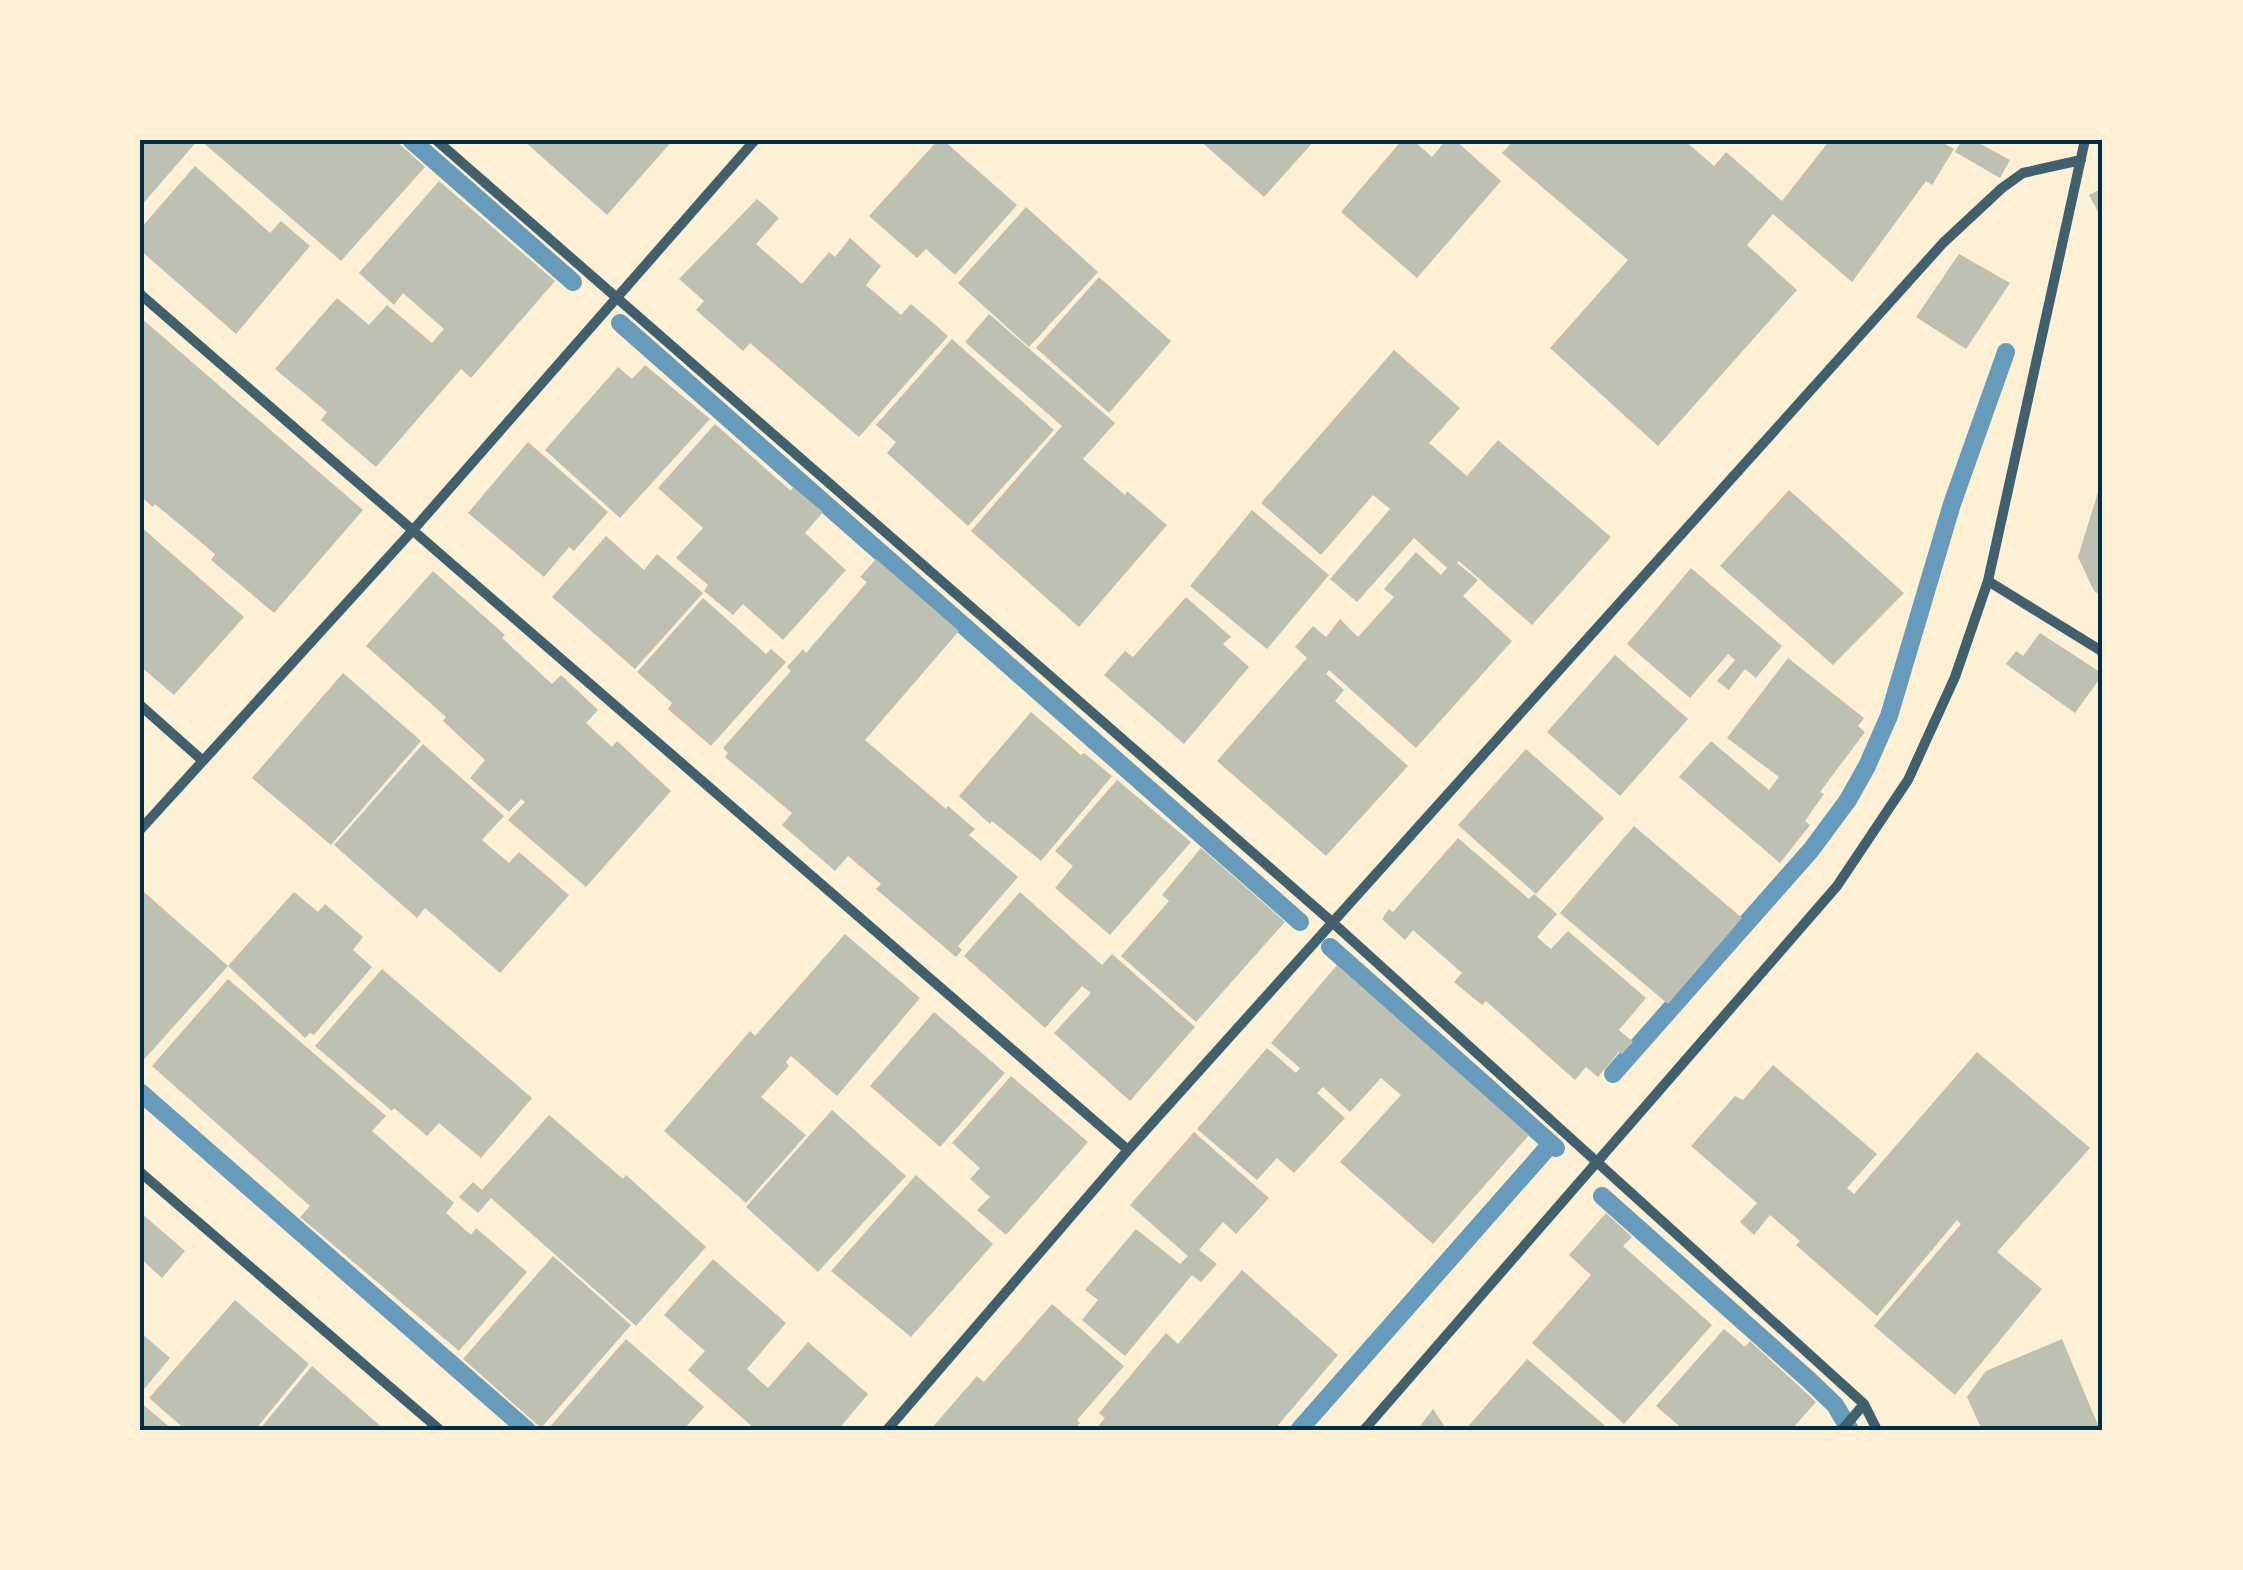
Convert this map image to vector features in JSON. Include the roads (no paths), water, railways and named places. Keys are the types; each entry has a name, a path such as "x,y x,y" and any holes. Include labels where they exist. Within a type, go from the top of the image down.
{"street":[{"path":"436,140 1332,922 1864,1404 1877,1430"},
{"path":"140,830 414,529 755,140"},
{"path":"1364,1430 1837,886 1908,780 1955,677 1988,580 2085,140"},
{"path":"888,1430 1128,1150 1943,243 2023,173 2080,160"},
{"path":"140,294 1128,1150"},
{"path":"1988,580 2103,652"},
{"path":"140,706 203,761"},
{"path":"140,1172 440,1430"},
{"path":"1842,1430 1864,1404"}],"waterway":[{"path":"411,140 573,282"},
{"path":"620,323 1300,922"},
{"path":"1613,1074 1811,850 1848,800 1867,766 1889,716 1952,504 2006,352"},
{"path":"1330,947 1556,1148"},
{"path":"140,1092 527,1430"},
{"path":"1299,1430 1550,1145"},
{"path":"1602,1196 1809,1380 1835,1405 1850,1430"}]}
